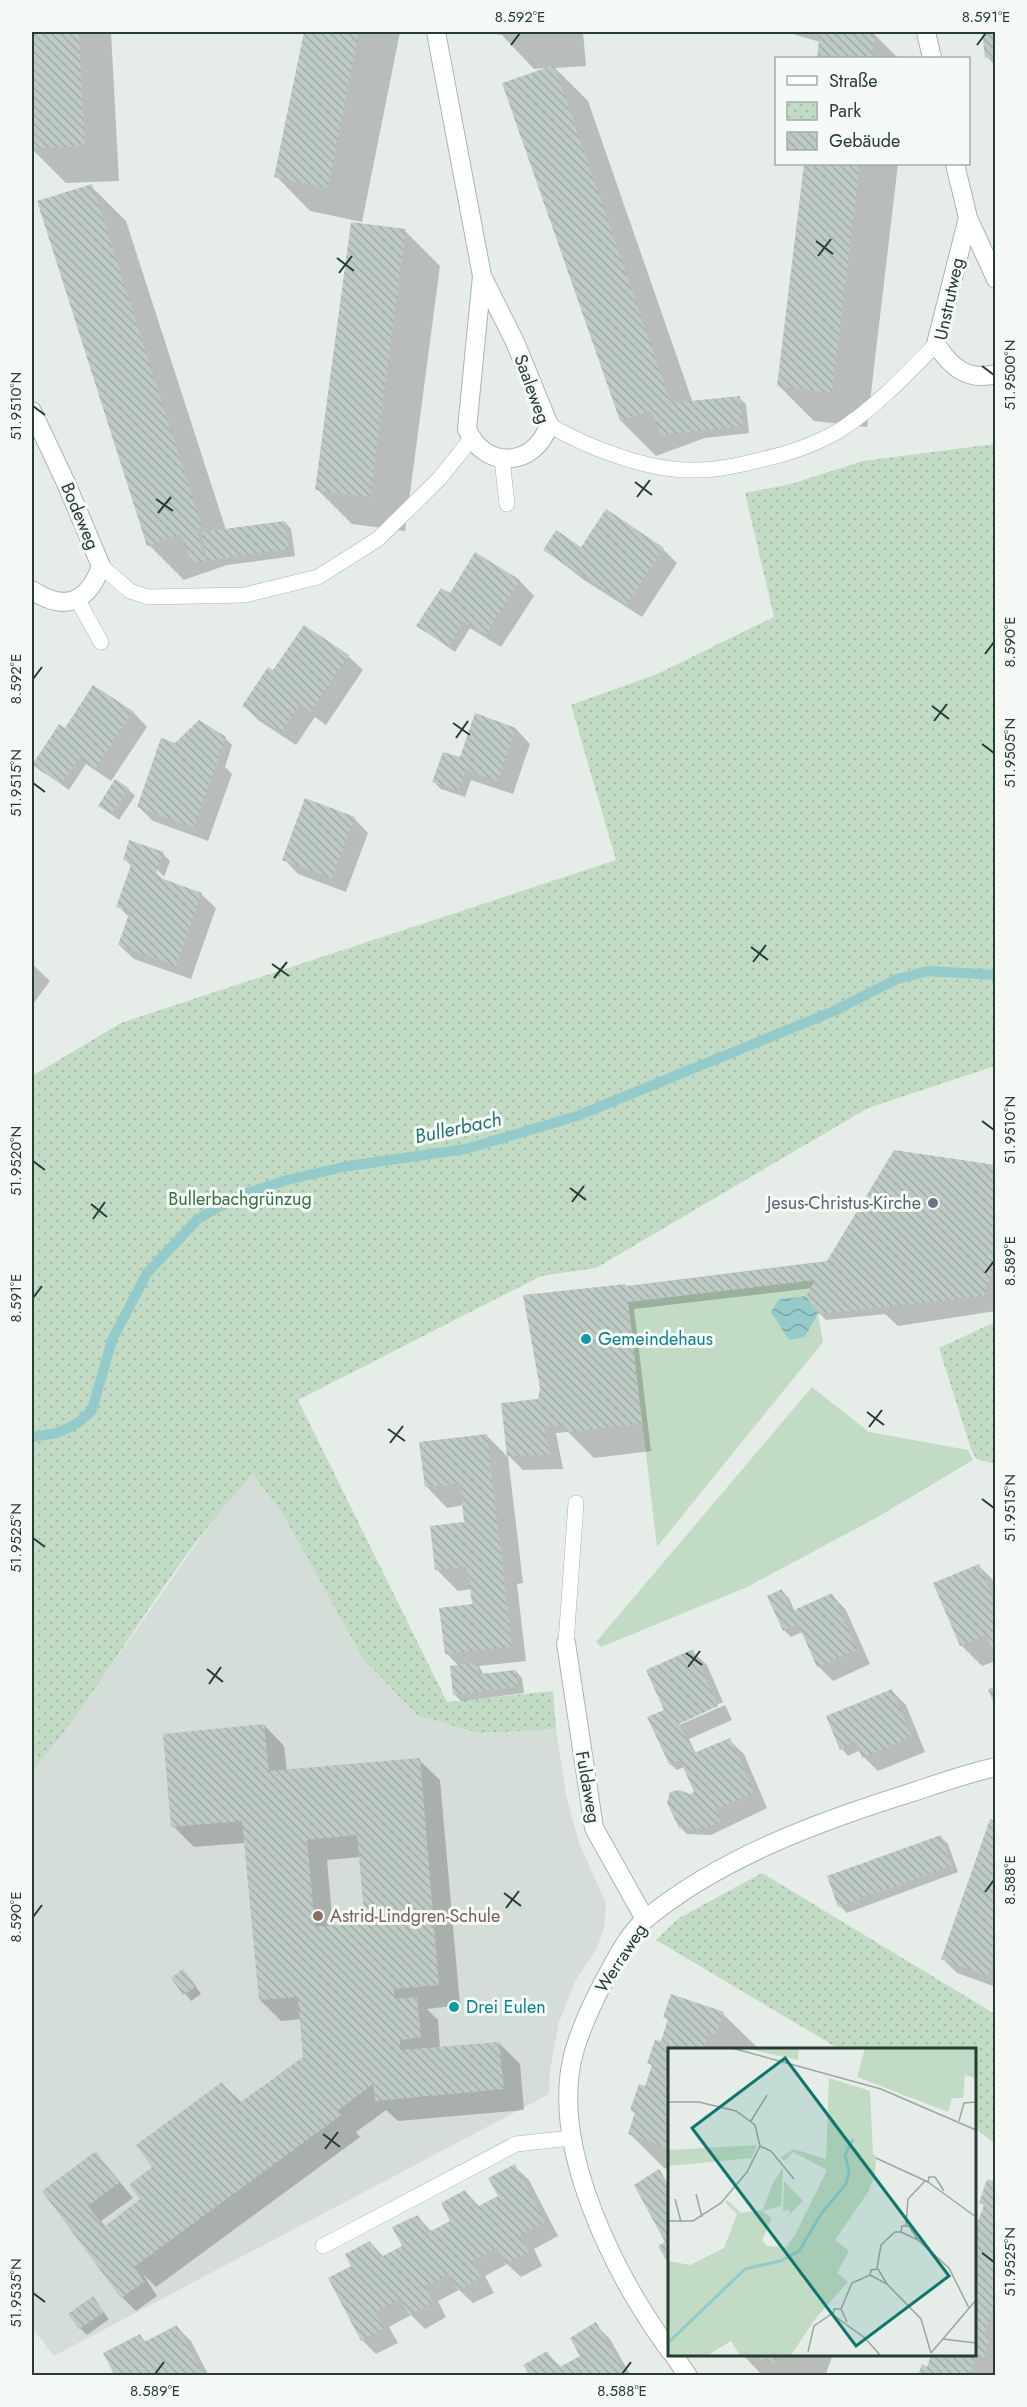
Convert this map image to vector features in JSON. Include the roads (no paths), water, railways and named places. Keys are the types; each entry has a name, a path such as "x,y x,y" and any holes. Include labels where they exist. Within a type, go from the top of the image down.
{"street":[{"name":"Saaleweg","path":"436,32 482,276 515,342 549,425 545,438 537,448 520,457 502,459"},
{"path":"926,32 932,57"},
{"name":"Unstrutweg","path":"955,165 968,218 996,279"},
{"name":"Unstrutweg","path":"968,218 936,344 952,367 966,374 987,376 996,374"},
{"name":"Saaleweg","path":"471,439 467,429 482,276"},
{"name":"Bodeweg","path":"32,440 33,414"},
{"name":"Bodeweg","path":"33,414 66,483 101,567 92,588 77,599"},
{"path":"471,439 480,448 502,459"},
{"path":"32,590 53,601 77,599"},
{"name":"Fuldaweg","path":"566,1643 594,1828 645,1919"},
{"name":"Werraweg","path":"668,2349 627,2288 593,2214 571,2138 573,2054 594,2000 616,1960 645,1919 738,1860 792,1835 876,1803 996,1767"},
{"name":"Werraweg","path":"673,2356 688,2376"}],"lane":[{"path":"549,425 575,440 619,457 694,471 722,469 800,451 838,431 903,379 936,344"},
{"path":"101,567 130,591 148,597 245,595 318,577 378,539 440,478 471,439"},
{"path":"502,459 507,504"},
{"path":"77,599 101,642"},
{"path":"566,1643 576,1503"},
{"path":"323,2246 516,2144 571,2138"}],"water":[{"path":"806,1296 818,1314 805,1337 789,1340 771,1312 779,1299"}],"waterway":[{"name":"Bullerbach","path":"32,1437 57,1433 78,1423 92,1410 112,1340 147,1273 198,1219 241,1195 287,1180 348,1166 466,1149 577,1116 834,1011 897,979 928,971 996,975"}],"place":[{"name":"Jesus-Christus-Kirche","path":"933,1203"},
{"name":"Gemeindehaus","path":"586,1339"},
{"name":"Astrid-Lindgren-Schule","path":"318,1916"},
{"name":"Drei Eulen","path":"454,2007"}],"park label":[{"name":"Bullerbachgrünzug","path":"240,1199"}]}
